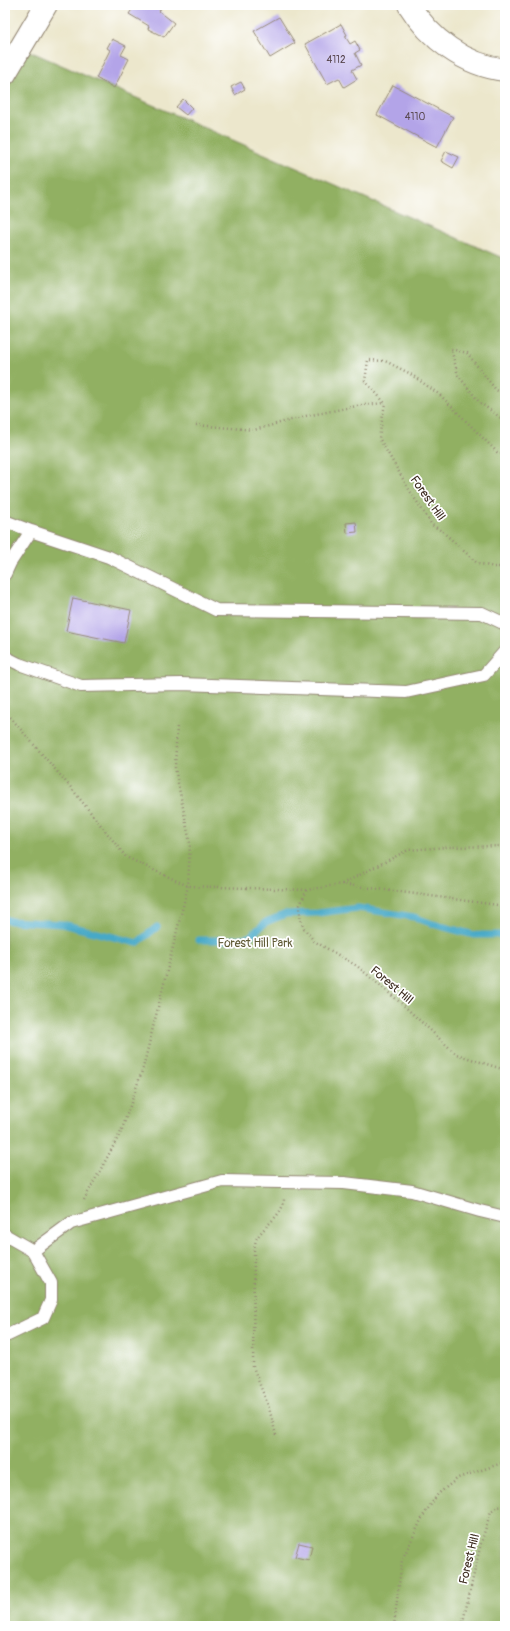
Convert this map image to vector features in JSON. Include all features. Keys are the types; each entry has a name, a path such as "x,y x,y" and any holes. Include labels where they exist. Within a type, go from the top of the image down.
{"street":[{"path":"5,74 11,50 46,5"},
{"path":"409,5 419,21 454,53 480,63 505,70"}],"lane":[{"path":"5,521 109,557 216,610 482,614 505,624"},
{"path":"5,574 10,563 31,531"},
{"path":"5,657 19,664 82,686 181,684 406,692 484,675 505,651"},
{"path":"33,1251 71,1223 222,1181 344,1183 412,1191 505,1217"},
{"path":"5,1235 33,1251 51,1284 51,1300 43,1318 8,1335 5,1333"}],"path":[{"path":"505,394 496,390 468,353 451,350 458,375 479,402 505,421"},
{"path":"385,403 365,381 368,360 386,361 409,374 440,395 497,452 505,455"},
{"path":"196,425 254,430 306,416 362,405 385,403"},
{"name":"Forest Hill","path":"385,403 379,438 432,525 442,531 477,563 494,567 505,567"},
{"path":"5,711 72,789 126,857 188,886 307,890 341,884 408,850 447,847 505,846"},
{"path":"71,1223 121,1132 143,1068 188,886 190,843 175,768 177,725"},
{"path":"341,884 505,906"},
{"name":"Forest Hill","path":"307,890 300,905 300,916 303,927 314,941 357,966 401,1003 456,1054 505,1070"},
{"path":"276,1435 269,1408 253,1368 254,1250 256,1239 274,1220 284,1203 284,1182"},
{"path":"394,1626 402,1560 423,1516 438,1494 458,1478 505,1462"},
{"name":"Forest Hill","path":"462,1626 481,1543 491,1511 498,1507 505,1506"}],"green space":[{"name":"Forest Hill Park","path":"20,47 505,259 505,1626 5,1626 5,74"}],"building":[{"path":"135,5 163,5 159,11 174,23 164,37 148,29 149,26 129,14"},
{"path":"279,17 295,43 270,58 254,31"},
{"path":"341,24 347,35 345,36 350,44 355,41 360,50 355,53 361,65 352,70 357,79 344,87 339,78 327,84 305,44"},
{"path":"112,39 126,46 121,55 129,59 114,88 96,78 110,50 107,48"},
{"path":"241,82 245,89 235,95 231,87"},
{"path":"393,85 453,117 437,147 377,115"},
{"path":"183,99 192,108 186,115 176,107"},
{"path":"446,151 459,157 453,168 441,161"},
{"path":"356,522 357,532 347,533 346,523"},
{"path":"73,598 131,610 124,643 66,631"},
{"path":"299,1543 312,1546 309,1560 295,1557"}],"waterway":[{"path":"199,940 228,940 249,937 266,922 286,914 318,913 358,908 414,917 433,924 474,935 505,935"},
{"path":"5,919 11,921 62,924 137,943 157,927"}]}
